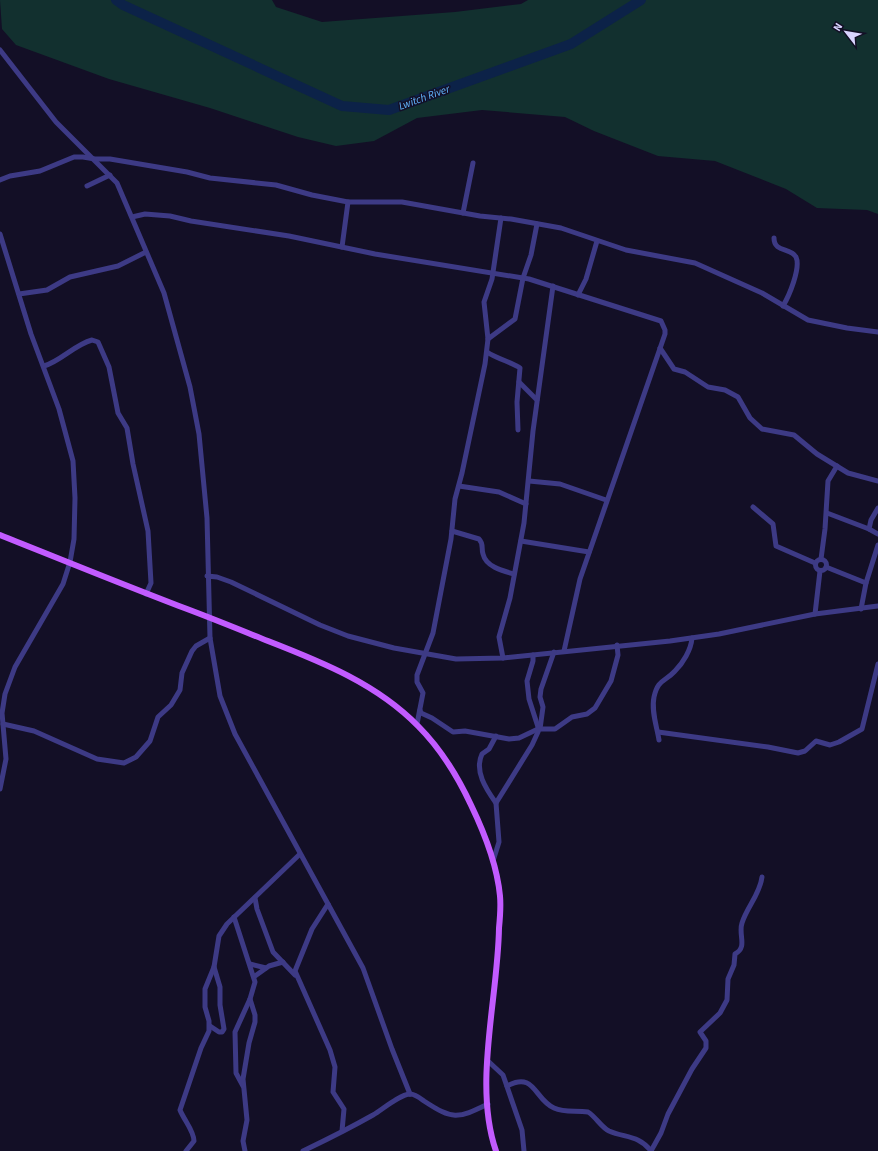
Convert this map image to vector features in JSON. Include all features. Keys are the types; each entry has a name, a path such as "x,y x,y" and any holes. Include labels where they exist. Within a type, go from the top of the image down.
{"main road":[{"path":"0,535 301,654 359,680 390,702 417,724 439,750 465,792 481,825 493,861 500,897 499,939 488,1061 488,1104 496,1151"}],"street":[{"path":"0,50 56,122 110,174 120,189 166,300 196,412 207,518 208,617 210,638 216,678 225,711 235,734 363,970 410,1094"},
{"path":"0,180 10,176 40,171 74,157 110,159 187,172 210,178 276,185 312,196 348,202 402,202 537,224 573,231 597,241 642,254 685,261 704,266 762,293 808,320 847,328 878,332"},
{"path":"463,213 473,163"},
{"path":"87,186 110,174"},
{"path":"342,247 348,202"},
{"path":"132,217 150,214 170,216 375,254 524,278 661,321 665,330 660,348 606,500 576,592 564,651"},
{"path":"417,724 422,693 417,682 417,675 419,665 426,654 433,633 452,531 454,503 459,486 487,352 488,339 484,302 493,274 501,218"},
{"path":"488,339 515,319 537,224"},
{"path":"0,234 31,334 59,409 73,461 75,503 74,539 70,562 63,584 22,655 9,681 3,704 6,759 0,789"},
{"path":"774,238 774,242 778,248 793,254 796,260 793,282 783,306"},
{"path":"578,295 586,279 597,241"},
{"path":"19,294 52,288 70,277 118,266 146,252"},
{"path":"503,658 499,637 510,598 521,541 537,400 553,286"},
{"path":"44,366 55,362 62,355 92,340 98,342 107,360 118,413 127,428 132,464 148,535 151,582 146,594"},
{"path":"660,348 674,369 684,372 708,387 725,390 738,397 750,418 758,427 794,435 809,449 856,476 878,481"},
{"path":"487,352 496,359 519,366 517,402 518,430"},
{"path":"519,382 537,400"},
{"path":"821,559 828,481 838,466"},
{"path":"529,481 560,484 606,500"},
{"path":"459,486 499,492 526,504"},
{"path":"753,508 773,524 776,546 815,563 816,567 820,571"},
{"path":"869,529 871,520 878,508"},
{"path":"826,513 869,529 878,534"},
{"path":"452,531 480,539 482,543 483,556 488,562 496,568 514,574"},
{"path":"521,541 589,552"},
{"path":"861,608 866,583 878,545"},
{"path":"815,563 821,559"},
{"path":"821,559 826,561 826,567"},
{"path":"826,567 866,583"},
{"path":"815,614 820,571 826,567"},
{"path":"207,576 217,577 231,582 320,625 348,636 426,654 456,659 503,658 692,638 815,614 878,606"},
{"path":"3,724 34,730 97,759 124,763 136,757 150,741 158,717 171,705 180,690 182,673 192,651 196,646 210,638"},
{"path":"659,740 654,707 656,691 662,680 672,675 679,666 691,647 692,638"},
{"path":"420,710 421,713 432,718 453,732 465,732 516,739 539,729 559,727 572,717 588,714 595,708 611,681 618,655 618,645"},
{"path":"496,802 532,745 539,729 543,707 540,697 541,689 554,652"},
{"path":"533,655 528,681 529,699 539,729"},
{"path":"658,732 768,747 798,753 805,751 816,741 830,745 839,742 862,729 878,664"},
{"path":"493,861 499,842 496,802 484,782 479,766 482,754 489,749 496,736"},
{"path":"186,1151 194,1141 194,1136 188,1128 180,1110 210,1026 204,997 205,989 214,967 219,936 234,917 300,854"},
{"path":"507,1086 515,1082 529,1083 554,1108 568,1112 588,1112 608,1130 636,1139 647,1146 651,1151 661,1133 668,1114 692,1069 706,1048 706,1041 700,1032 701,1030 717,1016 727,1000 729,976 734,965 735,954 740,950 743,943 740,934 741,924 760,887 762,877"},
{"path":"254,898 273,952 296,977 324,1035 335,1067 333,1092 344,1108 342,1131"},
{"path":"296,977 295,968 312,929 328,904"},
{"path":"234,917 255,976 254,987 250,999 235,1032 236,1073 243,1087"},
{"path":"255,976 266,968 283,962"},
{"path":"250,964 266,968"},
{"path":"210,1026 219,1032 222,1032 224,1029 220,1005 220,987 214,967"},
{"path":"245,1151 243,1141 247,1120 243,1087 249,1044 255,1022 255,1015 250,999"},
{"path":"488,1061 501,1072 507,1086 522,1130 524,1151"},
{"path":"303,1151 374,1114 392,1102 410,1094 418,1096 436,1109 455,1117 468,1114 488,1104"}],"green space":[{"path":"0,0 272,0 276,7 322,22 455,12 521,4 528,0 878,0 878,214 867,210 817,208 786,189 715,161 658,156 594,131 565,117 482,110 417,118 374,141 336,146 298,137 210,108 109,79 16,45 2,29"}],"waterway":[{"name":"Lwitch River","path":"116,0 123,5 342,106 389,110 571,44 641,0"}]}
